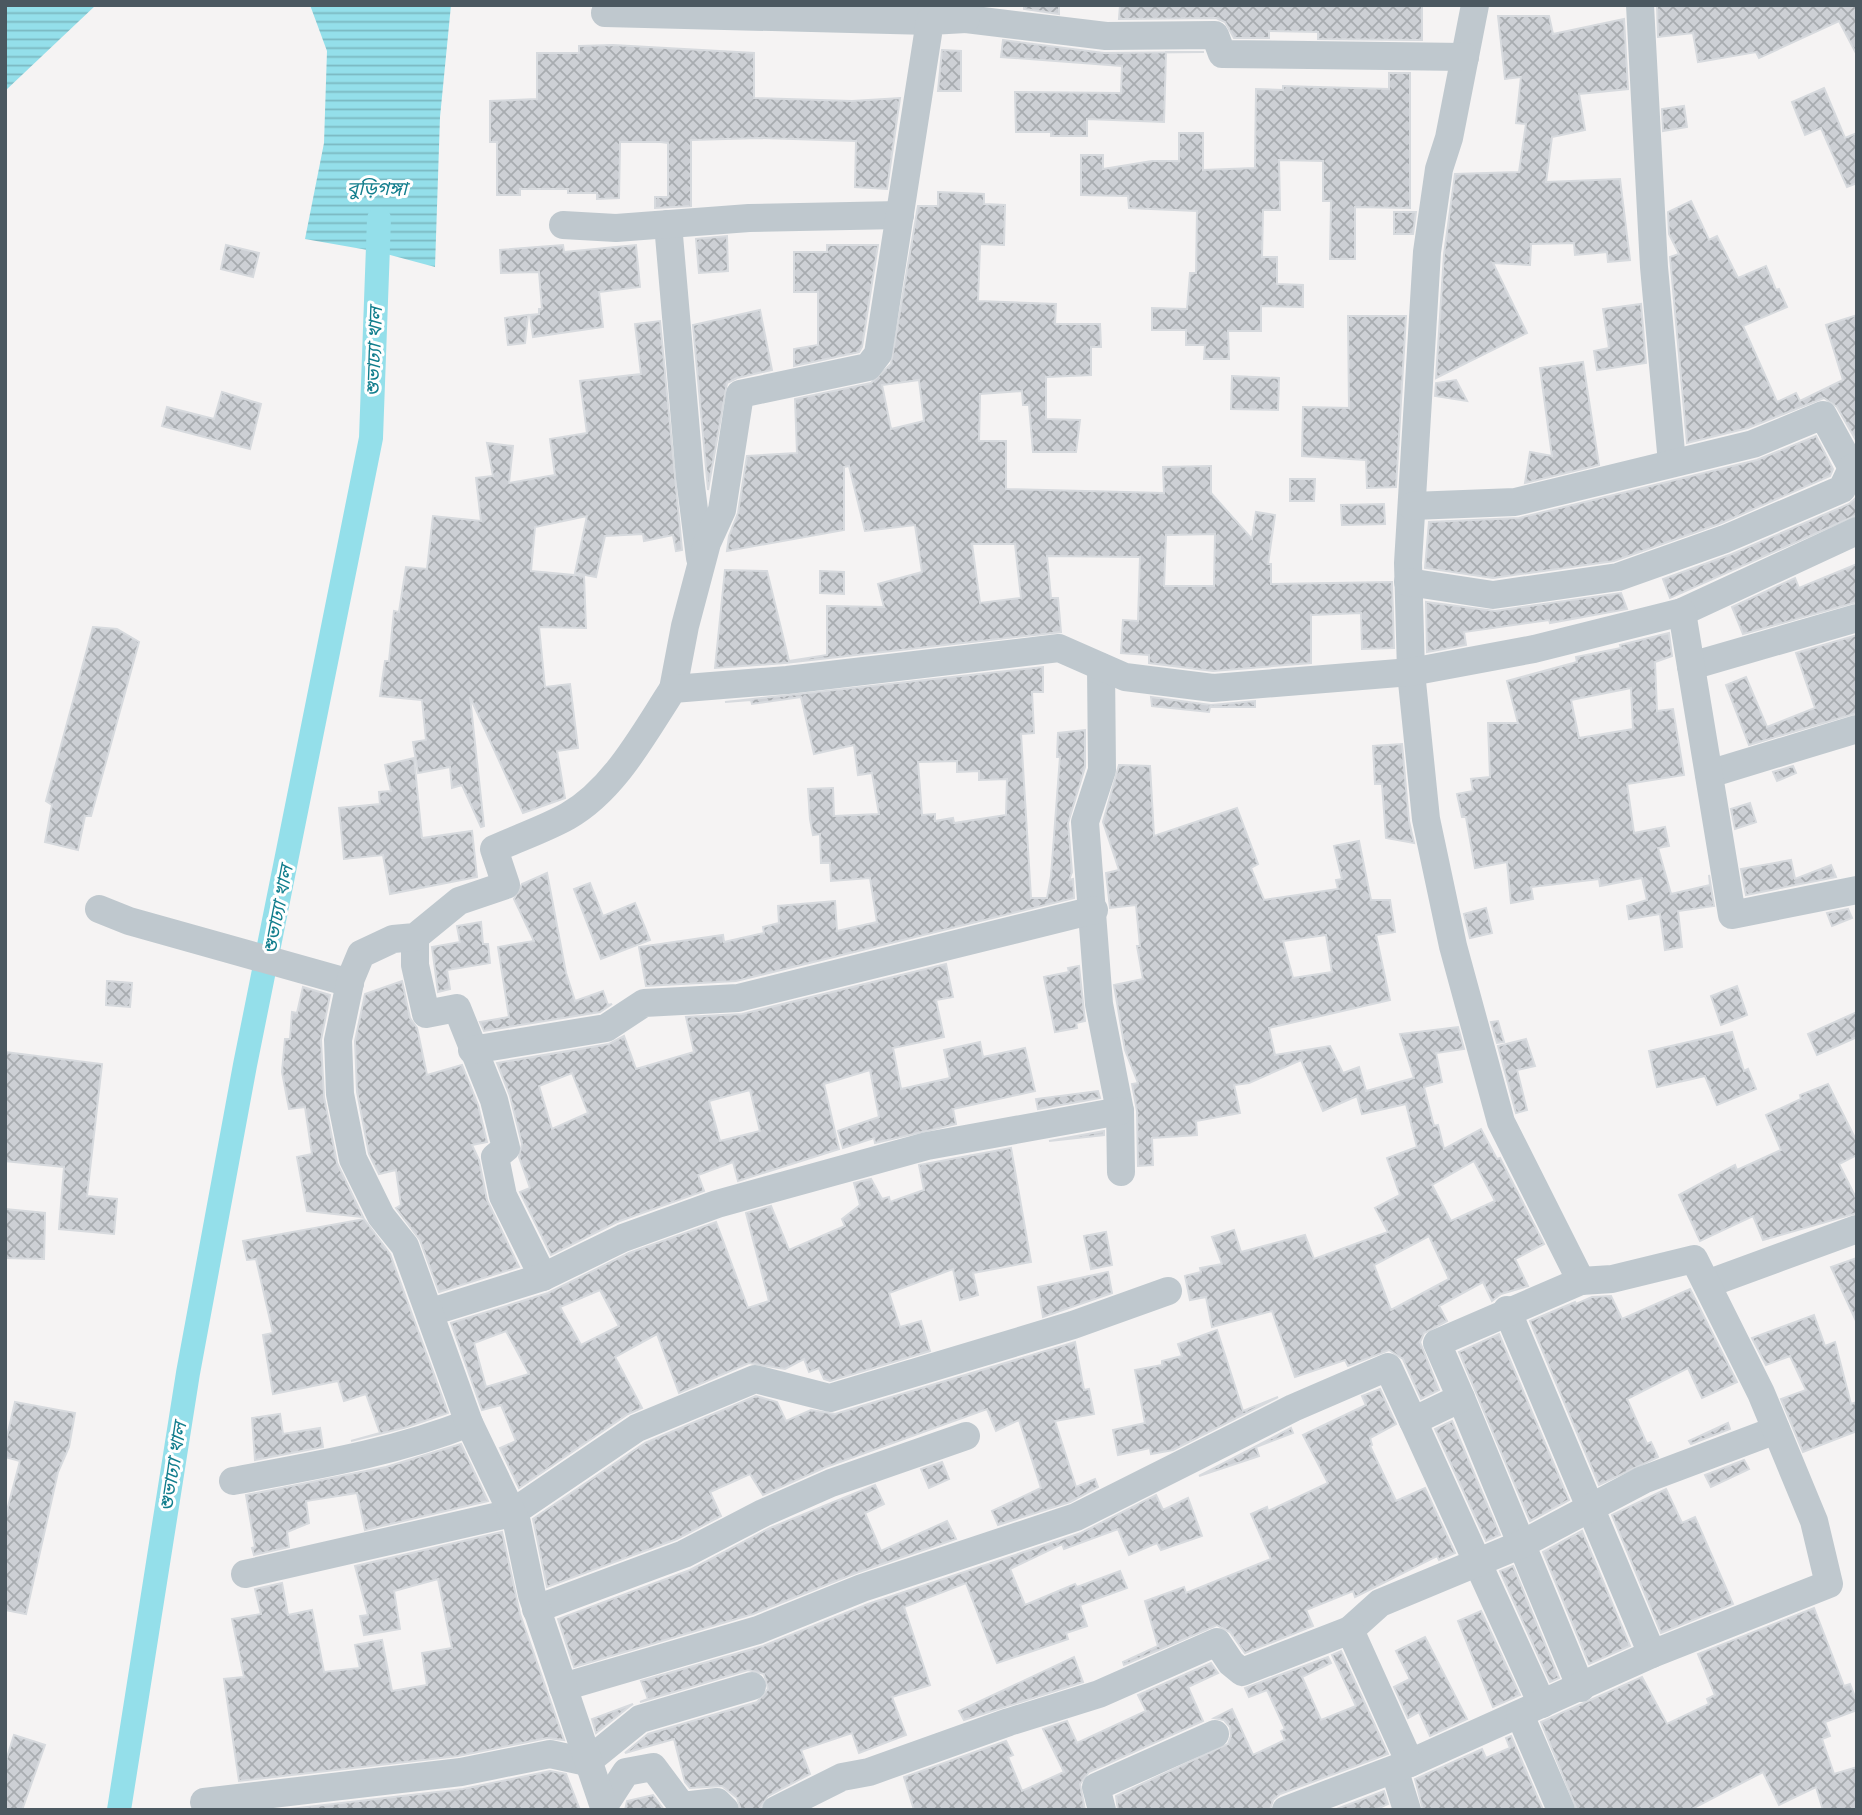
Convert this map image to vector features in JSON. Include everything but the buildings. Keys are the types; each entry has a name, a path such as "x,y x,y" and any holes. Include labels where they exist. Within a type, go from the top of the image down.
{"street":[{"path":"1475,5 1431,211 1408,582 1411,672 1426,820 1452,946 1501,1122 1581,1281"},
{"path":"1640,5 1654,267 1672,463"},
{"path":"605,13 930,21 966,12 1106,36 1215,35 1222,54 1465,57"},
{"path":"605,1808 536,1609 512,1513 469,1423 431,1311 405,1246 381,1216 354,1158 340,1094 337,980 361,954 393,939 415,937 459,901 506,886 494,849 569,816 587,800 623,765 673,689 685,626 707,544 722,510 740,394 868,367 874,362 891,288 930,21"},
{"path":"563,225 616,228 749,218 900,215"},
{"path":"668,224 690,478 702,568"},
{"path":"1408,582 1493,595 1618,577 1725,539 1842,489 1854,467 1823,415 1753,444 1515,502 1412,506"},
{"path":"673,689 787,680 1059,648 1125,677 1213,688 1411,672 1534,649 1682,612 1857,531"},
{"path":"1682,612 1732,915 1857,890"},
{"path":"1691,666 1857,618"},
{"path":"1101,667 1102,770 1085,822 1094,910 1099,1004 1121,1111 1121,1172"},
{"path":"1709,774 1857,729"},
{"path":"99,909 129,921 337,980"},
{"path":"472,1050 607,1028 645,1003 738,998 1094,910"},
{"path":"415,937 415,965 426,1014 457,1008 495,1101 506,1148 495,1157 503,1196 543,1277"},
{"path":"431,1311 543,1277 623,1238 717,1204 927,1146 1121,1111"},
{"path":"1707,1284 1857,1229"},
{"path":"1286,1810 1403,1771 1531,1710 1581,1688 1652,1654 1829,1584 1814,1521 1776,1430 1694,1259 1612,1279 1581,1281 1507,1310 1437,1343 1581,1688"},
{"path":"245,1574 512,1513 637,1428 755,1379 830,1398 1073,1325 1168,1291"},
{"path":"1507,1310 1652,1654"},
{"path":"563,1687 758,1630 862,1588 1076,1517 1293,1408 1388,1367 1478,1564 1531,1710 1562,1810"},
{"path":"1413,1421 1461,1398"},
{"path":"233,1480 334,1462 436,1436 469,1423"},
{"path":"776,1810 842,1777 869,1772 1009,1722 1099,1694 1217,1642 1231,1663 1242,1671 1350,1630 1380,1604 1522,1544 1643,1480 1776,1430"},
{"path":"536,1609 684,1554 763,1513 831,1483 966,1436"},
{"path":"1350,1630 1403,1771 1407,1810"},
{"path":"587,1762 640,1719 752,1685"},
{"path":"1102,1810 1096,1787 1215,1734"},
{"path":"204,1802 461,1772 550,1754 587,1762"},
{"path":"605,1808 626,1772 653,1766 682,1806 717,1802 725,1810"}],"water":[{"path":"5,5 96,5 5,91"},
{"name":"বুড়িগঙ্গা","path":"310,5 451,5 440,117 435,267 379,252 305,239 324,143 327,51"}],"waterway":[{"name":"শুভাঢ্যা খাল","path":"119,1810 188,1373 245,1065 371,438 379,219"}]}
